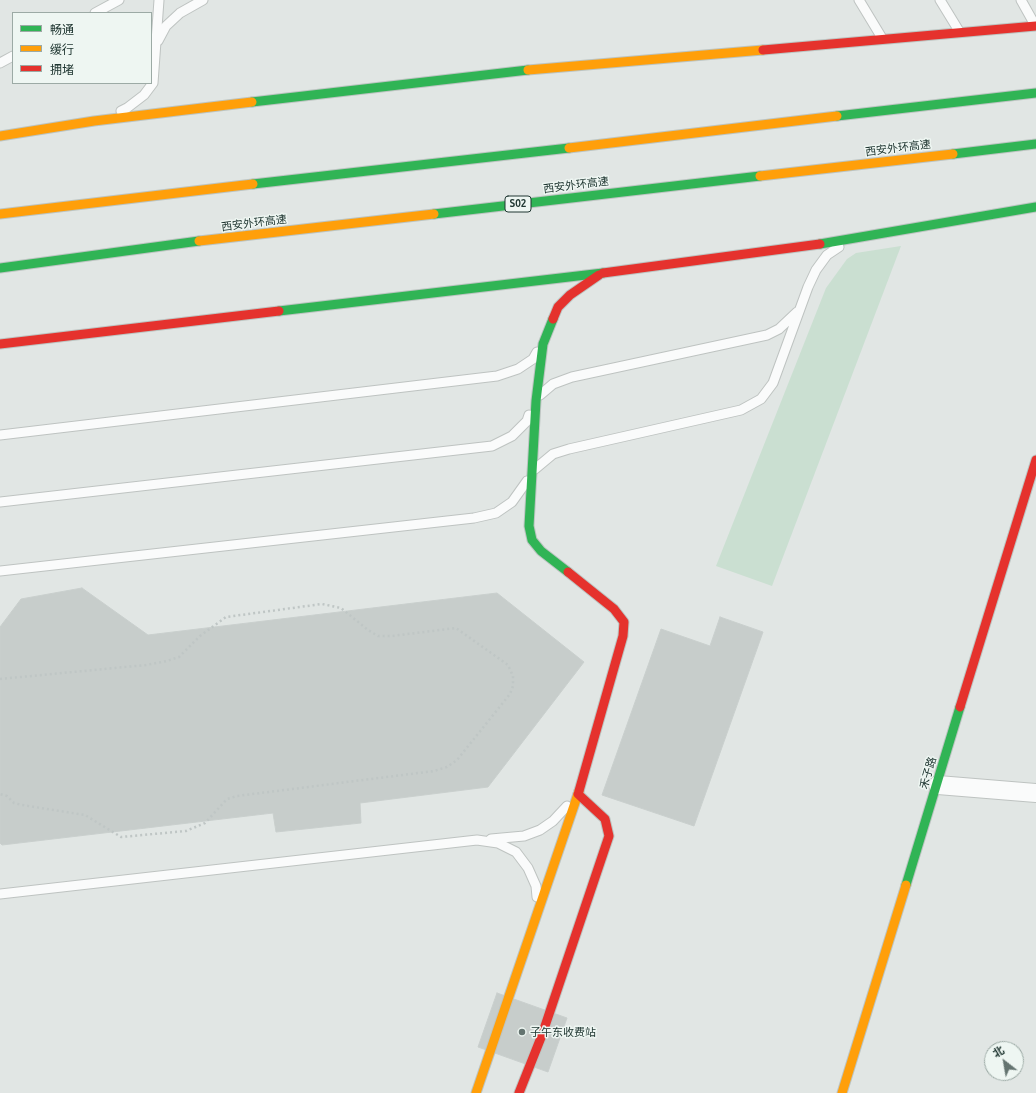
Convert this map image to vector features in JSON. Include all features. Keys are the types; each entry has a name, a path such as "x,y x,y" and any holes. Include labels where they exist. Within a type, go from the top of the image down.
{"main road":[{"path":"0,136 99,120 515,71 1036,26"},
{"path":"0,214 1036,92"},
{"name":"西安外环高速","path":"0,268 117,251 1036,144"},
{"path":"0,344 602,273 849,240 1036,207"},
{"path":"476,1093 578,794 623,636 624,622 614,609 541,551 532,540 529,526 536,401 543,344 558,307 570,295 602,273"},
{"name":"禾子路","path":"842,1093 938,784 1036,460"},
{"path":"519,1093 542,1035 609,836 605,819 578,794"}],"street":[{"path":"938,784 1036,793"}],"lane":[{"path":"97,12 119,0"},
{"path":"152,83 159,0"},
{"path":"156,47 166,26 180,13 203,0"},
{"path":"859,0 882,39"},
{"path":"940,0 959,33"},
{"path":"1021,0 1036,26"},
{"path":"0,63 12,57"},
{"path":"99,120 128,108 144,95 152,84"},
{"path":"0,570 474,518 496,513 512,502 540,463 553,454 569,449 742,410 761,399 773,383 816,270 827,255 849,240"},
{"path":"0,502 492,446 512,436 527,421 542,392 553,384 572,377 767,335 779,329 800,309"},
{"path":"0,435 497,376 518,369 533,359 543,344"},
{"path":"0,894 524,836 540,830 553,821 578,794"},
{"path":"477,840 498,842 516,852 528,868 534,880 539,906"}],"path":[{"path":"0,680 146,665 167,661 179,657 200,636 226,617 322,604 341,608 368,630 378,636 392,636 456,628 508,666 513,676 513,686 510,694 457,760 447,766 434,771 237,796 227,799 205,823 186,831 121,836 85,815 22,805 14,803 7,796 0,794"}],"green space":[{"path":"901,246 772,586 716,566 826,288 847,259 856,253"}],"building":[{"path":"82,588 148,635 497,593 584,662 488,787 360,803 361,823 276,832 273,813 2,845 0,843 0,627 21,599"},
{"path":"720,617 763,632 694,826 602,795 661,629 710,646"},
{"name":"子午东收费站","path":"497,993 567,1018 548,1072 478,1047"}],"traffic: fast":[{"path":"252,102 528,70"},
{"path":"837,116 1036,93"},
{"path":"953,154 1036,144"},
{"path":"253,184 569,148"},
{"path":"434,214 760,176"},
{"path":"820,244 1036,207"},
{"path":"0,268 199,241"},
{"path":"279,311 603,273"},
{"path":"553,319 543,344 536,401 529,526 532,540 541,551 568,572"},
{"path":"906,885 960,707"}],"traffic: slow":[{"path":"528,70 763,50"},
{"path":"0,136 94,121 252,102"},
{"path":"569,148 837,116"},
{"path":"760,176 953,154"},
{"path":"0,214 253,184"},
{"path":"199,241 434,214"},
{"path":"476,1093 579,791"},
{"path":"842,1093 906,885"}],"traffic: jam":[{"path":"763,50 1036,26"},
{"path":"603,273 820,244"},
{"path":"553,319 558,307 570,295 599,275"},
{"path":"0,344 279,311"},
{"path":"960,707 1036,460"},
{"path":"568,572 614,609 624,622 623,636 579,791"},
{"path":"519,1093 542,1035 609,836 605,819 578,794"}],"place":[{"name":"子午东收费站","path":"522,1032"}]}
